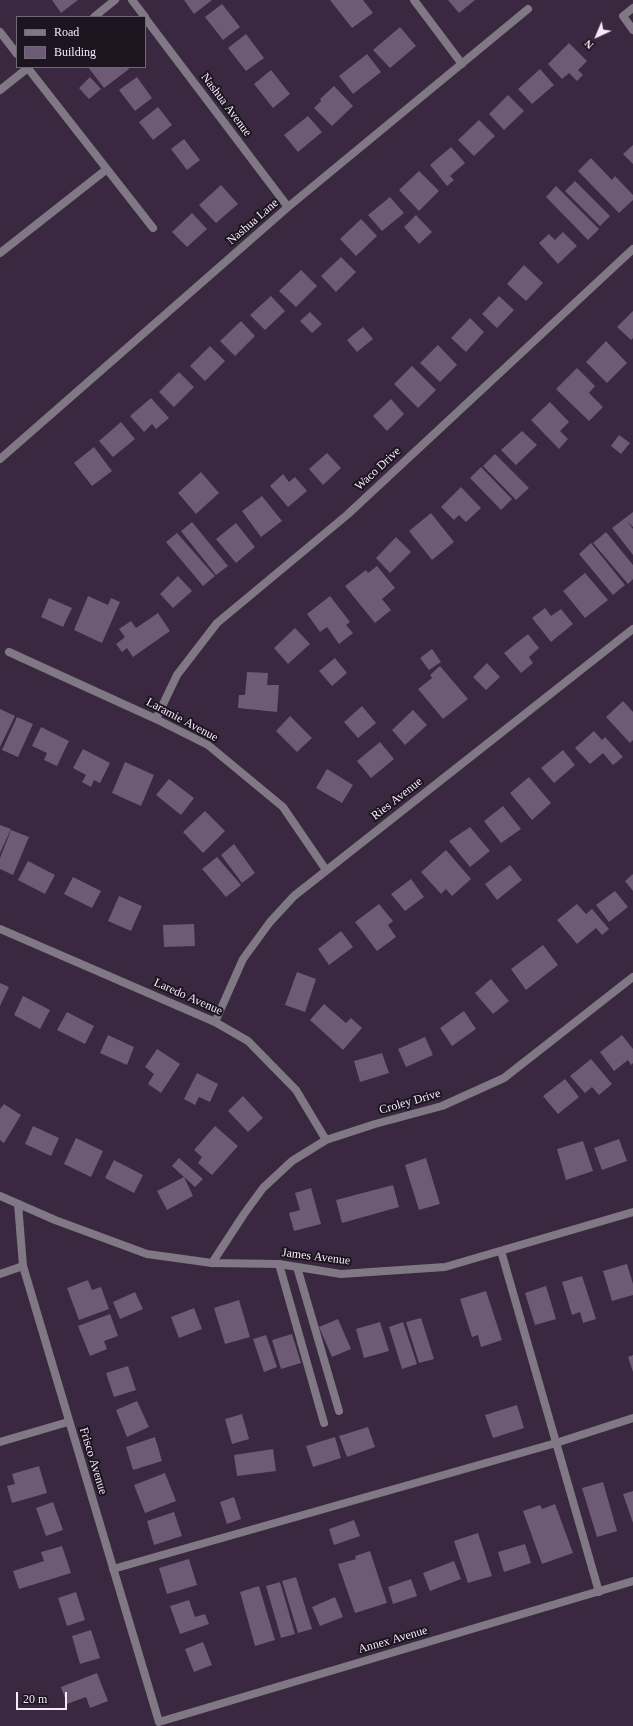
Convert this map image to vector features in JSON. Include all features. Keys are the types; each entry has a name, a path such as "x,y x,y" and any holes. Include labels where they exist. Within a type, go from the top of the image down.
{"street":[{"path":"95,16 116,0"},
{"name":"Nashua Avenue","path":"132,0 144,16"},
{"path":"414,0 462,64"},
{"path":"633,8 623,16 633,30"},
{"name":"Nashua Lane","path":"0,459 288,207 528,9"},
{"name":"Nashua Avenue","path":"146,18 288,207"},
{"path":"0,32 16,53"},
{"path":"0,90 27,68"},
{"path":"29,68 153,228"},
{"path":"0,252 107,169"},
{"name":"Waco Drive","path":"156,719 177,675 217,623 347,515 633,249"},
{"name":"Ries Avenue","path":"216,1022 244,959 270,922 294,896 633,629"},
{"name":"Laramie Avenue","path":"9,652 156,719 208,745 283,807 326,870"},
{"name":"Laredo Avenue","path":"0,929 216,1022 248,1042 296,1090 326,1140"},
{"name":"Croley Drive","path":"212,1263 263,1188 292,1161 326,1140 375,1124 442,1106 504,1078 633,977"},
{"name":"James Avenue","path":"0,1196 147,1254 212,1263 279,1264 340,1274 445,1267 633,1212"},
{"name":"Frisco Avenue","path":"18,1204 23,1266 68,1422 159,1722"},
{"path":"501,1251 598,1592"},
{"path":"279,1264 324,1423"},
{"path":"0,1274 23,1266"},
{"path":"297,1267 339,1411"},
{"path":"113,1569 556,1442 633,1418"},
{"path":"0,1442 68,1422"},
{"name":"Annex Avenue","path":"159,1722 633,1581"}],"building":[{"path":"52,0 78,0 61,13"},
{"path":"184,0 212,0 194,14"},
{"path":"330,0 363,0 373,13 352,28"},
{"path":"448,0 475,0 459,13"},
{"path":"222,4 240,27 223,40 205,17"},
{"path":"400,27 416,46 390,68 373,50"},
{"path":"246,34 264,58 246,71 228,48"},
{"path":"569,43 587,61 578,70 583,75 577,81 569,73 562,79 548,64"},
{"path":"367,54 381,72 353,94 339,76"},
{"path":"89,68 128,68 129,69 104,88"},
{"path":"540,69 554,85 532,104 518,89"},
{"path":"271,70 290,94 273,108 254,84"},
{"path":"90,77 101,89 89,99 79,88"},
{"path":"137,77 152,98 135,111 119,90"},
{"path":"334,86 353,106 332,126 314,108 321,101 320,99"},
{"path":"508,95 524,111 504,130 489,114"},
{"path":"158,107 172,125 153,140 139,122"},
{"path":"308,116 322,132 298,152 284,135"},
{"path":"479,120 495,136 474,156 458,140"},
{"path":"184,139 200,160 187,170 171,149"},
{"path":"633,145 633,164 623,154"},
{"path":"451,147 465,163 450,176 454,180 447,186 430,165"},
{"path":"591,158 612,180 615,176 633,195 633,200 619,213 578,171"},
{"path":"419,171 439,191 419,211 399,190"},
{"path":"575,181 610,216 600,226 565,191"},
{"path":"221,185 238,204 216,223 199,205"},
{"path":"556,186 599,229 588,240 546,197"},
{"path":"390,197 404,213 382,231 368,215"},
{"path":"192,213 207,229 187,247 172,232"},
{"path":"416,215 432,232 419,244 404,227"},
{"path":"361,219 377,236 356,256 340,239"},
{"path":"563,232 577,246 558,264 539,243 549,234 555,240"},
{"path":"341,257 356,272 336,292 321,276"},
{"path":"524,265 543,283 526,301 507,284"},
{"path":"301,270 317,286 296,307 279,291"},
{"path":"271,296 285,311 265,330 250,315"},
{"path":"499,296 514,310 497,328 482,314"},
{"path":"633,311 633,338 631,340 617,327"},
{"path":"310,312 322,324 312,333 300,321"},
{"path":"470,318 484,332 466,352 451,338"},
{"path":"241,321 255,336 235,356 220,341"},
{"path":"363,327 373,339 357,352 347,340"},
{"path":"606,341 627,363 607,383 586,362"},
{"path":"438,345 457,365 440,382 420,363"},
{"path":"210,346 225,361 205,381 190,366"},
{"path":"412,366 436,390 418,408 394,384"},
{"path":"577,368 595,386 589,393 603,407 589,421 556,389"},
{"path":"179,372 194,387 174,407 159,392"},
{"path":"151,398 169,418 156,429 152,424 144,432 130,416"},
{"path":"391,399 404,414 387,431 373,416"},
{"path":"550,402 569,422 560,431 568,439 559,449 531,420"},
{"path":"121,422 135,439 113,457 99,441"},
{"path":"522,431 537,445 516,465 501,450"},
{"path":"619,435 630,443 621,454 611,446"},
{"path":"94,447 112,471 92,486 74,463"},
{"path":"327,453 341,468 323,485 309,469"},
{"path":"495,454 529,488 516,500 483,466"},
{"path":"481,467 512,499 501,510 470,478"},
{"path":"201,472 219,493 196,514 178,493"},
{"path":"283,474 289,482 295,477 307,491 288,507 270,486"},
{"path":"461,487 481,508 466,522 459,515 454,520 441,507"},
{"path":"262,496 282,521 261,537 242,511"},
{"path":"633,512 633,527 627,521 633,529 633,555 612,528"},
{"path":"431,513 454,542 432,560 409,531"},
{"path":"192,522 228,566 216,575 181,531"},
{"path":"236,523 255,547 236,563 216,539"},
{"path":"606,532 633,565 633,579 628,584 593,543"},
{"path":"177,533 215,576 203,586 166,542"},
{"path":"396,537 411,552 390,573 376,558"},
{"path":"591,543 625,585 613,595 579,554"},
{"path":"377,566 395,588 382,599 391,610 375,623 345,586 366,570 368,573"},
{"path":"585,573 608,600 585,618 563,591"},
{"path":"178,576 192,591 173,608 160,594"},
{"path":"88,596 108,605 111,598 120,602 102,643 74,630"},
{"path":"330,596 350,622 346,625 353,633 339,644 327,627 320,632 307,614"},
{"path":"49,598 72,608 63,627 41,617"},
{"path":"545,608 551,616 561,609 573,624 551,642 532,618"},
{"path":"158,613 170,631 133,657 127,648 122,652 116,644 125,637 119,629 131,621 136,628"},
{"path":"295,628 310,644 288,664 274,648"},
{"path":"528,634 539,648 529,657 533,663 521,673 504,653"},
{"path":"432,649 441,662 429,670 420,658"},
{"path":"335,658 347,673 332,686 319,671"},
{"path":"487,663 500,677 486,690 473,677"},
{"path":"440,666 468,699 443,719 418,689 432,678 430,675"},
{"path":"247,672 268,673 267,685 279,685 277,712 238,708 239,695 245,695"},
{"path":"623,701 633,712 633,740 630,743 606,717"},
{"path":"362,706 376,723 358,738 344,722"},
{"path":"0,709 15,716 0,747"},
{"path":"413,710 427,725 405,745 392,730"},
{"path":"290,716 312,738 297,752 276,731"},
{"path":"17,717 33,724 18,757 2,750"},
{"path":"41,727 69,741 57,766 44,760 47,753 32,746"},
{"path":"594,731 602,740 605,737 623,757 613,765 603,753 590,764 575,748"},
{"path":"380,742 394,759 371,778 357,761"},
{"path":"83,749 110,763 100,783 94,780 91,787 82,782 86,775 73,768"},
{"path":"563,750 575,765 554,783 541,768"},
{"path":"125,762 154,775 141,806 112,793"},
{"path":"327,769 353,785 342,803 316,788"},
{"path":"529,777 551,803 532,820 510,793"},
{"path":"169,779 194,798 181,815 156,795"},
{"path":"503,806 521,829 501,843 484,821"},
{"path":"205,811 225,831 203,853 183,832"},
{"path":"0,825 11,829 0,853"},
{"path":"470,827 490,851 470,867 449,841"},
{"path":"11,830 29,837 13,875 0,869 0,858"},
{"path":"234,844 255,873 242,883 221,855"},
{"path":"446,850 471,879 452,896 446,889 441,894 421,872"},
{"path":"217,857 241,885 226,897 202,869"},
{"path":"28,861 55,875 45,894 18,880"},
{"path":"510,865 522,880 497,900 485,884"},
{"path":"633,874 633,891 625,881"},
{"path":"73,877 101,891 92,908 64,894"},
{"path":"411,879 424,897 405,911 391,894"},
{"path":"615,891 628,907 609,922 596,905"},
{"path":"119,896 142,906 131,931 108,921"},
{"path":"379,904 393,921 388,925 396,937 377,951 355,922"},
{"path":"577,904 586,914 592,909 609,929 602,935 596,928 577,944 557,920"},
{"path":"194,924 195,946 164,947 163,925"},
{"path":"341,931 353,947 329,965 318,949"},
{"path":"543,945 558,965 526,990 511,969"},
{"path":"297,972 316,979 305,1012 285,1005"},
{"path":"491,979 509,1001 493,1014 475,993"},
{"path":"0,983 9,987 0,1006"},
{"path":"23,996 50,1010 40,1029 14,1015"},
{"path":"324,1004 346,1023 351,1018 362,1028 343,1050 310,1020"},
{"path":"464,1011 476,1029 452,1046 440,1028"},
{"path":"67,1012 94,1026 85,1044 57,1030"},
{"path":"108,1035 134,1047 127,1065 100,1053"},
{"path":"622,1035 633,1049 633,1063 631,1065 628,1060 614,1071 600,1052"},
{"path":"425,1037 433,1055 406,1067 398,1049"},
{"path":"157,1049 180,1064 161,1093 148,1084 154,1074 145,1067"},
{"path":"382,1053 389,1073 360,1082 354,1061"},
{"path":"591,1059 612,1084 599,1095 592,1087 585,1093 570,1076"},
{"path":"197,1073 218,1084 210,1102 199,1097 195,1105 184,1099"},
{"path":"565,1079 579,1097 558,1114 543,1096"},
{"path":"243,1096 263,1118 248,1132 228,1111"},
{"path":"4,1104 21,1115 4,1143 0,1140 0,1109"},
{"path":"33,1126 59,1138 51,1156 25,1144"},
{"path":"215,1126 238,1146 212,1175 198,1163 202,1157 194,1150"},
{"path":"76,1138 103,1151 91,1177 64,1164"},
{"path":"619,1139 627,1161 602,1170 594,1148"},
{"path":"583,1141 593,1171 566,1180 557,1149"},
{"path":"179,1158 203,1179 195,1187 172,1166"},
{"path":"426,1158 440,1204 419,1210 405,1165"},
{"path":"114,1160 143,1175 134,1193 105,1178"},
{"path":"184,1177 193,1196 167,1210 157,1191"},
{"path":"393,1185 399,1207 342,1223 336,1200"},
{"path":"311,1188 321,1224 294,1231 289,1213 300,1210 295,1193"},
{"path":"627,1264 633,1284 633,1295 612,1301 603,1271"},
{"path":"582,1276 596,1319 583,1323 580,1312 572,1315 562,1282"},
{"path":"88,1280 92,1290 101,1287 109,1309 79,1320 67,1288"},
{"path":"546,1286 556,1319 535,1325 525,1293"},
{"path":"486,1291 502,1340 481,1347 478,1335 472,1337 460,1299"},
{"path":"135,1292 143,1309 120,1319 113,1302"},
{"path":"239,1300 250,1337 225,1344 214,1308"},
{"path":"194,1308 202,1329 179,1338 171,1317"},
{"path":"110,1314 118,1336 104,1341 107,1349 90,1356 78,1326"},
{"path":"421,1318 434,1359 419,1363 406,1322"},
{"path":"338,1319 351,1349 332,1357 319,1327"},
{"path":"380,1322 389,1351 364,1358 356,1329"},
{"path":"403,1322 417,1364 402,1369 389,1327"},
{"path":"292,1334 301,1363 281,1369 272,1340"},
{"path":"266,1335 277,1367 264,1372 253,1339"},
{"path":"633,1355 633,1372 628,1357"},
{"path":"128,1366 136,1390 114,1397 106,1373"},
{"path":"137,1401 149,1427 127,1437 116,1410"},
{"path":"517,1405 524,1428 493,1438 485,1415"},
{"path":"242,1414 249,1439 232,1444 225,1419"},
{"path":"368,1427 375,1447 347,1457 339,1436"},
{"path":"155,1437 162,1461 133,1470 126,1447"},
{"path":"335,1437 341,1458 313,1467 306,1446"},
{"path":"273,1449 276,1471 237,1476 234,1455"},
{"path":"39,1466 47,1493 12,1503 7,1486 15,1484 12,1474"},
{"path":"165,1473 176,1501 145,1513 134,1485"},
{"path":"603,1482 617,1531 597,1537 582,1488"},
{"path":"633,1491 633,1523 623,1494"},
{"path":"234,1497 241,1519 227,1524 220,1502"},
{"path":"53,1502 63,1530 46,1536 36,1508"},
{"path":"555,1504 573,1553 542,1564 523,1511 540,1505 542,1509"},
{"path":"174,1512 182,1536 154,1545 147,1521"},
{"path":"354,1520 360,1536 334,1545 329,1529"},
{"path":"478,1533 492,1576 468,1583 454,1541"},
{"path":"525,1544 531,1563 504,1572 498,1552"},
{"path":"62,1546 71,1573 19,1589 13,1571 44,1561 41,1552"},
{"path":"370,1551 387,1603 355,1613 338,1564 356,1559 355,1556"},
{"path":"189,1559 197,1585 167,1594 159,1568"},
{"path":"454,1561 461,1579 430,1591 423,1573"},
{"path":"296,1577 312,1629 298,1633 282,1581"},
{"path":"411,1579 417,1596 393,1604 388,1587"},
{"path":"280,1582 295,1634 281,1638 266,1586"},
{"path":"259,1586 275,1640 255,1646 240,1592"},
{"path":"76,1592 85,1620 67,1626 58,1598"},
{"path":"335,1597 343,1617 320,1626 312,1607"},
{"path":"189,1600 195,1617 205,1614 209,1624 180,1634 170,1606"},
{"path":"91,1630 100,1658 80,1664 72,1636"},
{"path":"203,1642 212,1665 194,1672 185,1649"},
{"path":"97,1673 108,1701 90,1708 86,1697 67,1704 61,1687"}]}
